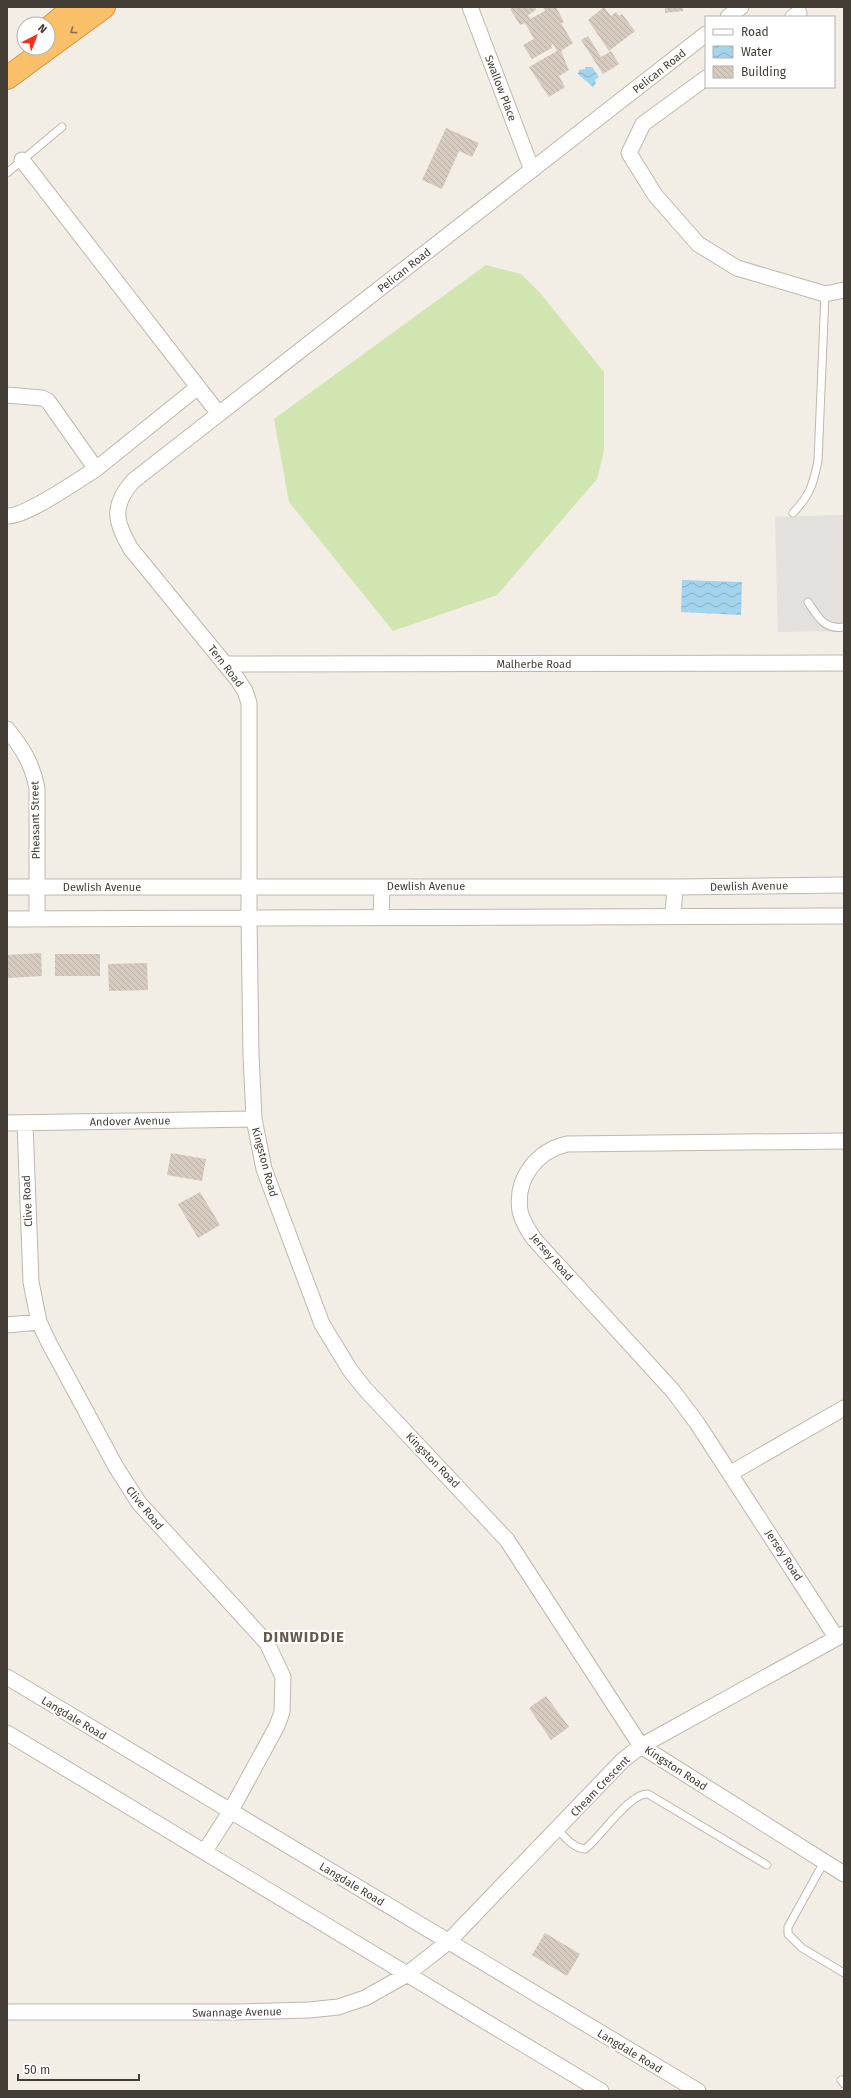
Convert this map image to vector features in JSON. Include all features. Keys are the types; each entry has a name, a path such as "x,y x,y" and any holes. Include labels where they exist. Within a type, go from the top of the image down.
{"highway":[{"path":"56,22 74,7"},
{"path":"7,78 104,7"},
{"path":"7,64 16,56"}],"street":[{"name":"Swallow Place","path":"470,7 532,170"},
{"path":"729,16 740,7"},
{"name":"Pelican Road","path":"117,516 120,497 133,481 705,35"},
{"path":"705,79 643,124 629,153 655,195 698,244 737,268 825,294 844,290"},
{"path":"22,160 219,414"},
{"path":"7,516 17,514 51,498 96,469 198,387"},
{"path":"7,395 42,398 48,401 96,469"},
{"name":"Tern Road","path":"117,516 122,535 131,549 225,664 245,691 249,703 249,917"},
{"name":"Malherbe Road","path":"225,664 844,663"},
{"name":"Pheasant Street","path":"7,729 26,754 33,769 37,788 37,919"},
{"name":"Dewlish Avenue","path":"7,887 675,887 844,885"},
{"path":"381,918 382,887"},
{"path":"673,916 675,887"},
{"path":"7,919 844,916"},
{"name":"Kingston Road","path":"249,917 251,1055 254,1119 264,1169 322,1324 336,1348 365,1389 507,1540 641,1746 844,1874"},
{"name":"Andover Avenue","path":"7,1123 254,1119"},
{"name":"Clive Road","path":"25,1123 31,1282 39,1322 116,1467 135,1498 156,1523 267,1643 276,1659 282,1677 282,1712 277,1726 230,1812 205,1851"},
{"name":"Jersey Road","path":"840,1636 731,1473 673,1391 534,1239 525,1225 520,1212 520,1186 533,1164 544,1154 555,1147 567,1144 844,1141"},
{"path":"7,1325 39,1322"},
{"path":"731,1473 844,1408"},
{"name":"Cheam Crescent","path":"448,1942 558,1830 623,1760 641,1746 840,1636"},
{"name":"Langdale Road","path":"7,1677 698,2091"},
{"path":"7,1733 601,2091"},
{"name":"Swannage Avenue","path":"7,2012 238,2012 309,2010 338,2007 365,1998 406,1974 448,1942"}],"lane":[{"path":"7,173 62,127"},
{"path":"793,513 806,500 812,487 818,461 825,294"},
{"path":"808,602 820,620 834,628 844,627"},
{"path":"558,1830 578,1849 585,1850 632,1800 644,1793 767,1865"},
{"path":"824,1862 791,1921 788,1934 802,1948 844,1973"}],"green space":[{"path":"486,265 521,274 541,294 604,372 604,451 597,479 497,595 393,631 289,502 274,419"}],"shaded area":[{"path":"844,515 844,631 778,632 775,517"}],"water":[{"path":"585,67 592,67 599,77 595,80 596,83 593,87 578,74 579,70 585,69"},
{"path":"682,580 742,582 741,615 681,612"}],"building":[{"path":"513,7 535,7 536,10 528,15 530,19 545,11 543,7 556,7 564,22 561,23 573,43 561,51 569,70 559,76 565,87 549,97 529,67 557,51 553,44 551,46 552,48 532,59 523,45 534,39 525,23 520,25 510,9"},
{"path":"604,7 611,16 616,12 619,16 622,14 635,31 609,51 588,20"},
{"path":"665,7 683,7 683,11 665,13"},
{"path":"588,36 601,57 611,51 619,64 603,74 581,40"},
{"path":"446,128 479,143 472,157 459,151 442,189 422,180"},
{"path":"41,953 42,976 7,978 7,955"},
{"path":"55,954 100,954 100,976 55,976"},
{"path":"147,963 148,990 109,991 108,964"},
{"path":"171,1153 206,1159 202,1181 167,1175"},
{"path":"200,1192 220,1225 198,1238 178,1204"},
{"path":"546,1696 569,1727 551,1740 529,1708"},
{"path":"545,1933 580,1954 567,1976 532,1955"}],"district":[{"name":"DINWIDDIE","path":"304,1637"}]}
